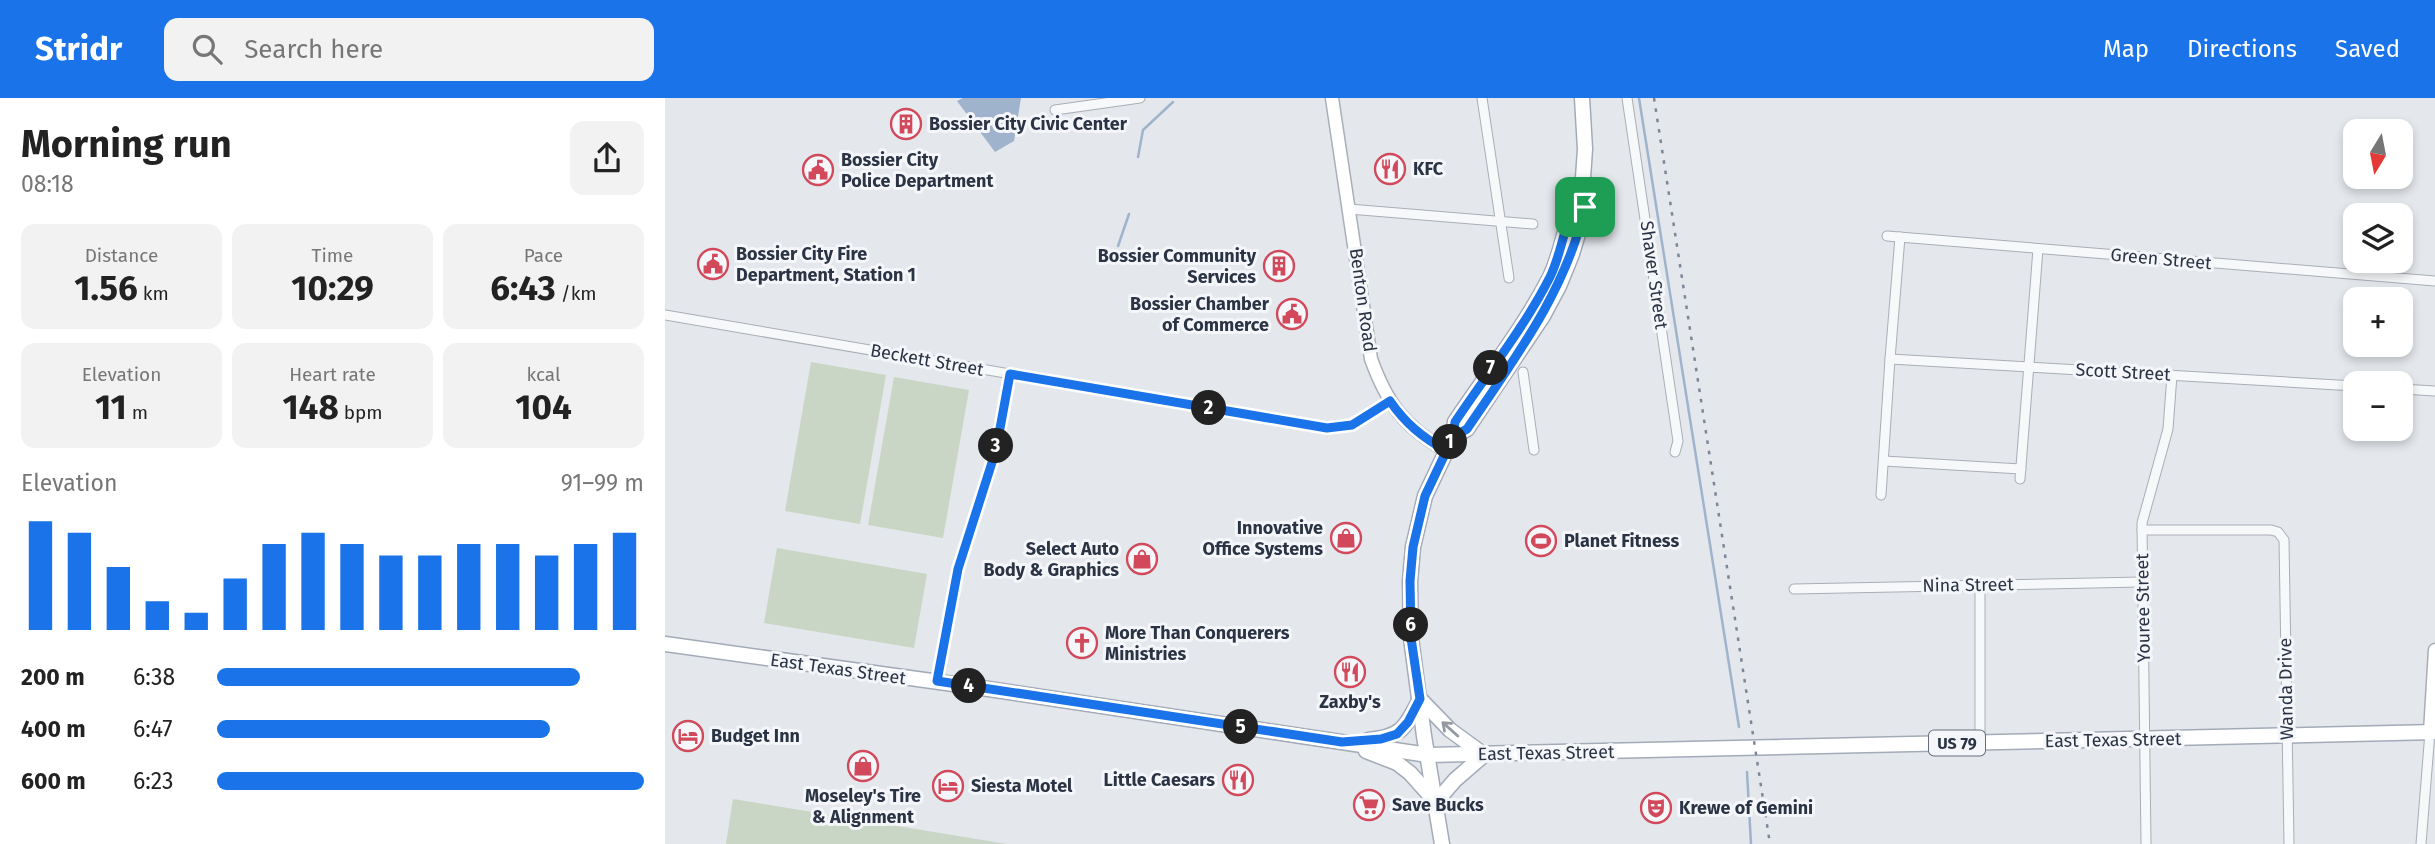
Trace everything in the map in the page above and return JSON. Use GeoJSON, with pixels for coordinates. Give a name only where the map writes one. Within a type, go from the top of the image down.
{"type":"FeatureCollection","features":[{"type":"Feature","properties":{"kind":"main road","name":"Benton Road"},"geometry":{"type":"LineString","coordinates":[[1332,98],[1371,359],[1380,383],[1406,423],[1445,450]]}},
{"type":"Feature","properties":{"kind":"main road"},"geometry":{"type":"LineString","coordinates":[[1442,844],[1411,638],[1410,581],[1413,547],[1425,496],[1445,450],[1453,437],[1467,429],[1525,343],[1559,286],[1580,230],[1585,207],[1582,98]]}},
{"type":"Feature","properties":{"kind":"main road","name":"East Texas Street"},"geometry":{"type":"LineString","coordinates":[[665,644],[937,681],[1428,755],[2432,732]]}},
{"type":"Feature","properties":{"kind":"main road"},"geometry":{"type":"LineString","coordinates":[[2432,732],[2435,650]]}},
{"type":"Feature","properties":{"kind":"main road"},"geometry":{"type":"LineString","coordinates":[[1342,742],[1381,739],[1397,734],[1408,722],[1420,699]]}},
{"type":"Feature","properties":{"kind":"main road"},"geometry":{"type":"LineString","coordinates":[[1420,699],[1450,730],[1485,754],[1455,780],[1436,802]]}},
{"type":"Feature","properties":{"kind":"main road"},"geometry":{"type":"LineString","coordinates":[[1342,742],[1397,763],[1410,773],[1436,802]]}},
{"type":"Feature","properties":{"kind":"street"},"geometry":{"type":"LineString","coordinates":[[1055,110],[1140,98]]}},
{"type":"Feature","properties":{"kind":"street"},"geometry":{"type":"LineString","coordinates":[[1482,98],[1509,278]]}},
{"type":"Feature","properties":{"kind":"street","name":"Shaver Street"},"geometry":{"type":"LineString","coordinates":[[1627,98],[1678,440],[1675,452]]}},
{"type":"Feature","properties":{"kind":"street"},"geometry":{"type":"LineString","coordinates":[[1349,208],[1533,224]]}},
{"type":"Feature","properties":{"kind":"street","name":"Green Street"},"geometry":{"type":"LineString","coordinates":[[1887,236],[2435,281]]}},
{"type":"Feature","properties":{"kind":"street"},"geometry":{"type":"LineString","coordinates":[[1881,495],[1900,237]]}},
{"type":"Feature","properties":{"kind":"street"},"geometry":{"type":"LineString","coordinates":[[1884,461],[2021,474],[2038,249]]}},
{"type":"Feature","properties":{"kind":"street","name":"Beckett Street"},"geometry":{"type":"LineString","coordinates":[[665,315],[1327,428],[1352,425],[1390,401]]}},
{"type":"Feature","properties":{"kind":"street","name":"Scott Street"},"geometry":{"type":"LineString","coordinates":[[1889,359],[2343,385]]}},
{"type":"Feature","properties":{"kind":"street"},"geometry":{"type":"LineString","coordinates":[[1523,372],[1534,450]]}},
{"type":"Feature","properties":{"kind":"street"},"geometry":{"type":"LineString","coordinates":[[937,681],[958,569],[996,450],[1010,374]]}},
{"type":"Feature","properties":{"kind":"street","name":"Youree Street"},"geometry":{"type":"LineString","coordinates":[[2146,844],[2143,530],[2145,507],[2168,429],[2172,375]]}},
{"type":"Feature","properties":{"kind":"street"},"geometry":{"type":"LineString","coordinates":[[2413,390],[2435,391]]}},
{"type":"Feature","properties":{"kind":"street","name":"Wanda Drive"},"geometry":{"type":"LineString","coordinates":[[2143,530],[2271,530],[2281,535],[2285,546],[2289,844]]}},
{"type":"Feature","properties":{"kind":"street","name":"Nina Street"},"geometry":{"type":"LineString","coordinates":[[1794,589],[2142,582]]}},
{"type":"Feature","properties":{"kind":"street"},"geometry":{"type":"LineString","coordinates":[[1980,584],[1980,743]]}},
{"type":"Feature","properties":{"kind":"street"},"geometry":{"type":"LineString","coordinates":[[2421,844],[2432,732]]}},
{"type":"Feature","properties":{"kind":"green space"},"geometry":{"type":"Polygon","coordinates":[[[811,362],[886,375],[860,524],[785,511],[811,362]]]}},
{"type":"Feature","properties":{"kind":"green space"},"geometry":{"type":"Polygon","coordinates":[[[894,377],[969,390],[943,538],[868,525],[894,377]]]}},
{"type":"Feature","properties":{"kind":"green space"},"geometry":{"type":"Polygon","coordinates":[[[777,548],[927,574],[914,648],[764,623],[777,548]]]}},
{"type":"Feature","properties":{"kind":"green space"},"geometry":{"type":"Polygon","coordinates":[[[733,799],[1007,844],[726,844],[733,799]]]}},
{"type":"Feature","properties":{"kind":"water"},"geometry":{"type":"Polygon","coordinates":[[[963,98],[1021,98],[1014,141],[995,152],[957,101],[963,98]]]}},
{"type":"Feature","properties":{"kind":"waterway"},"geometry":{"type":"LineString","coordinates":[[1639,98],[1739,727]]}},
{"type":"Feature","properties":{"kind":"waterway"},"geometry":{"type":"LineString","coordinates":[[1138,157],[1143,130],[1173,102]]}},
{"type":"Feature","properties":{"kind":"waterway"},"geometry":{"type":"LineString","coordinates":[[1118,246],[1129,214]]}},
{"type":"Feature","properties":{"kind":"waterway"},"geometry":{"type":"LineString","coordinates":[[1747,772],[1751,844]]}},
{"type":"Feature","properties":{"kind":"railway"},"geometry":{"type":"LineString","coordinates":[[1654,98],[1770,844]]}},
{"type":"Feature","properties":{"kind":"place","name":"Bossier City Civic Center"},"geometry":{"type":"Point","coordinates":[906,124]}},
{"type":"Feature","properties":{"kind":"place","name":"KFC"},"geometry":{"type":"Point","coordinates":[1390,169]}},
{"type":"Feature","properties":{"kind":"place","name":"Bossier City Police Department"},"geometry":{"type":"Point","coordinates":[818,170]}},
{"type":"Feature","properties":{"kind":"place","name":"Bossier City Fire Department, Station 1"},"geometry":{"type":"Point","coordinates":[713,264]}},
{"type":"Feature","properties":{"kind":"place","name":"Bossier Community Services"},"geometry":{"type":"Point","coordinates":[1279,266]}},
{"type":"Feature","properties":{"kind":"place","name":"Bossier Chamber of Commerce"},"geometry":{"type":"Point","coordinates":[1292,314]}},
{"type":"Feature","properties":{"kind":"place","name":"Innovative Office Systems"},"geometry":{"type":"Point","coordinates":[1346,538]}},
{"type":"Feature","properties":{"kind":"place","name":"Planet Fitness"},"geometry":{"type":"Point","coordinates":[1541,541]}},
{"type":"Feature","properties":{"kind":"place","name":"Select Auto Body & Graphics"},"geometry":{"type":"Point","coordinates":[1142,559]}},
{"type":"Feature","properties":{"kind":"place","name":"More Than Conquerers Ministries"},"geometry":{"type":"Point","coordinates":[1082,643]}},
{"type":"Feature","properties":{"kind":"place","name":"Zaxby's"},"geometry":{"type":"Point","coordinates":[1350,672]}},
{"type":"Feature","properties":{"kind":"place","name":"Budget Inn"},"geometry":{"type":"Point","coordinates":[688,736]}},
{"type":"Feature","properties":{"kind":"place","name":"Moseley's Tire & Alignment"},"geometry":{"type":"Point","coordinates":[863,766]}},
{"type":"Feature","properties":{"kind":"place","name":"Little Caesars"},"geometry":{"type":"Point","coordinates":[1238,780]}},
{"type":"Feature","properties":{"kind":"place","name":"Siesta Motel"},"geometry":{"type":"Point","coordinates":[948,786]}},
{"type":"Feature","properties":{"kind":"place","name":"Save Bucks"},"geometry":{"type":"Point","coordinates":[1369,805]}},
{"type":"Feature","properties":{"kind":"place","name":"Krewe of Gemini"},"geometry":{"type":"Point","coordinates":[1656,808]}},
{"type":"Feature","properties":{"kind":"route"},"geometry":{"type":"LineString","coordinates":[[1585,207],[1572,254],[1543,316],[1467,429],[1453,437],[1445,450],[1406,423],[1390,401],[1352,425],[1327,428],[1010,374],[996,450],[958,569],[937,681],[1342,742],[1381,739],[1403,730],[1420,699],[1411,638],[1410,581],[1413,547],[1425,496],[1453,437],[1455,422],[1532,310],[1549,278],[1569,224],[1573,204],[1582,192],[1585,207]]}}]}
